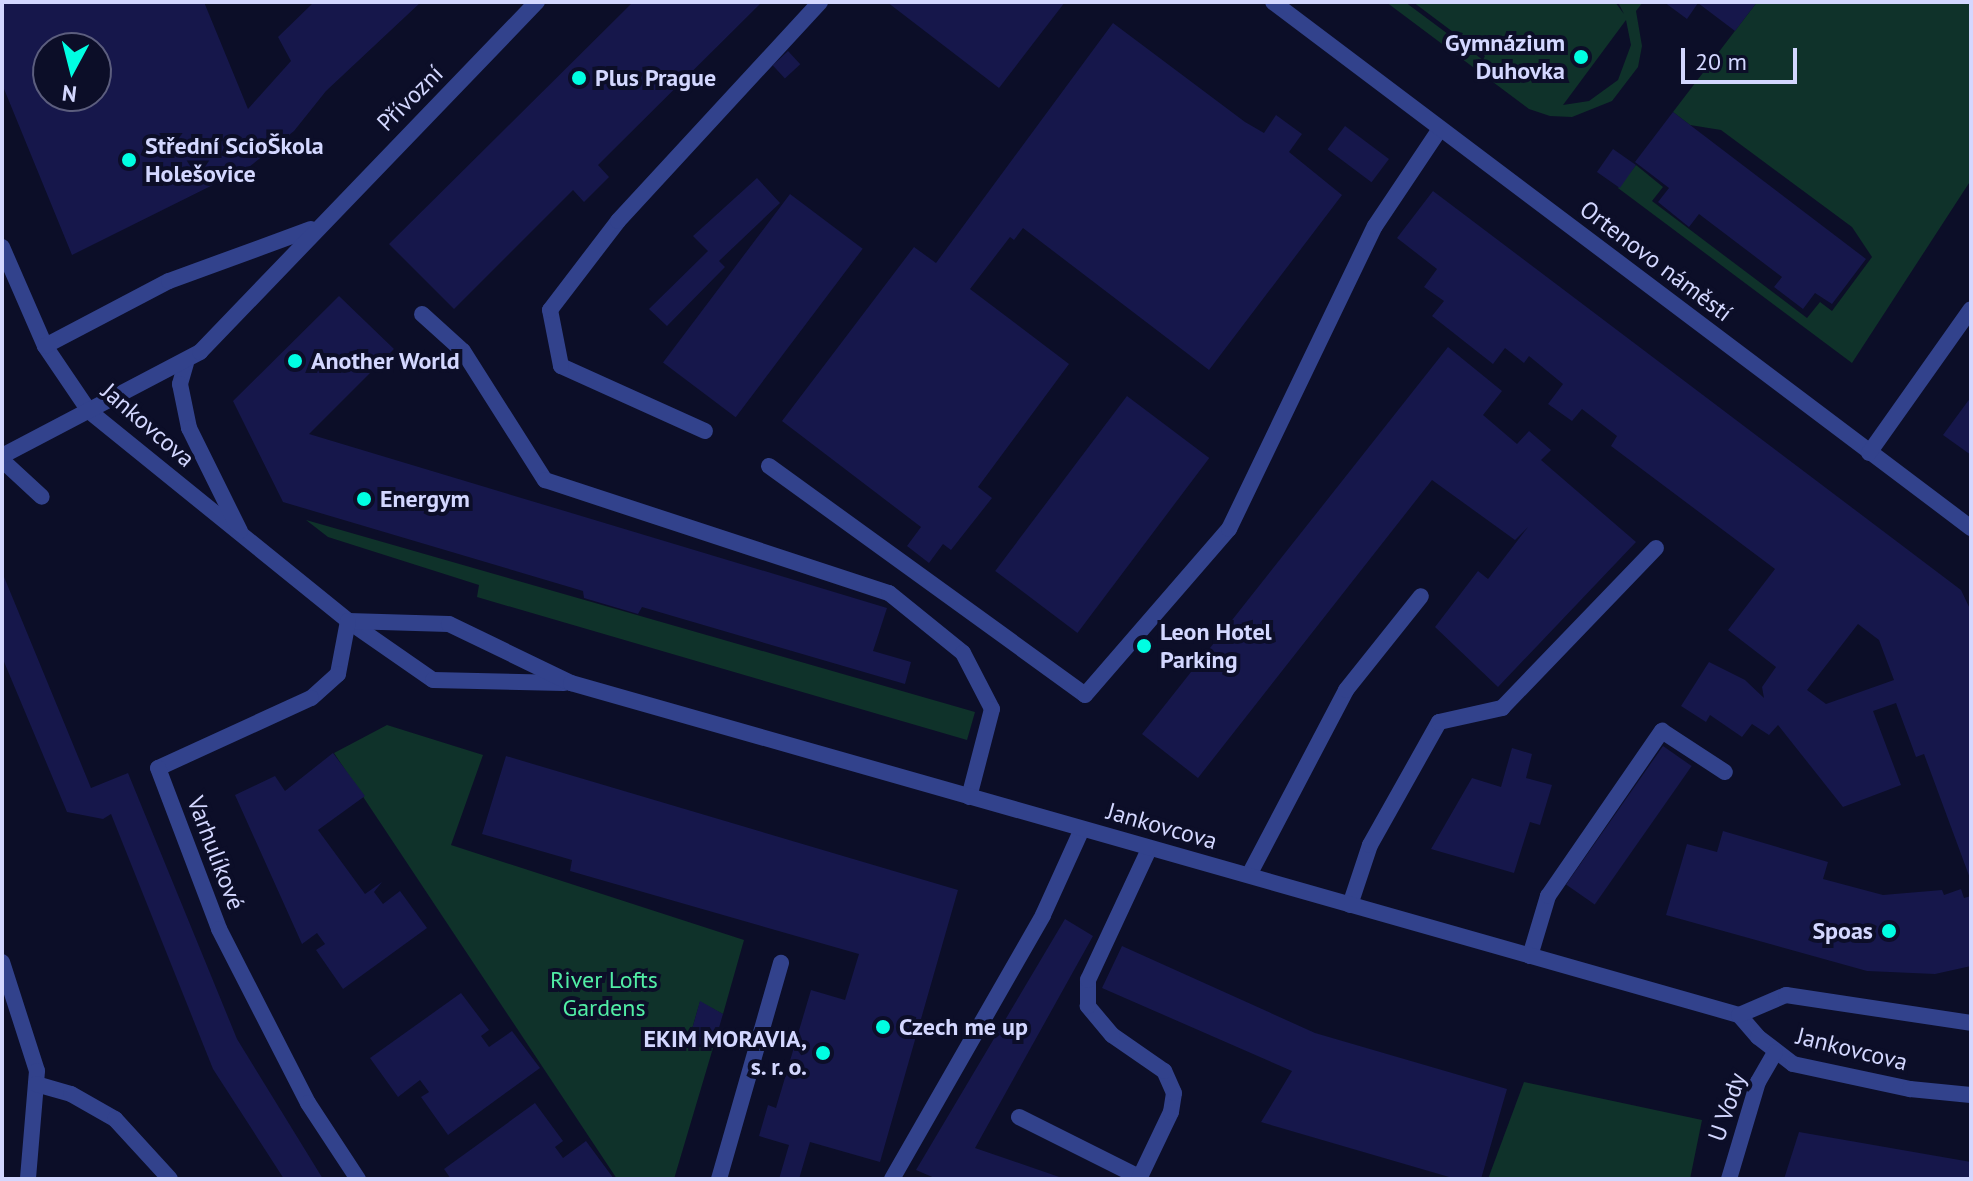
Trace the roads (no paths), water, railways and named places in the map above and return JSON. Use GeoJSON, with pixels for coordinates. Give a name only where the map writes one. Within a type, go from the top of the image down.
{"type":"FeatureCollection","features":[{"type":"Feature","properties":{"kind":"street","name":"Přívozní"},"geometry":{"type":"LineString","coordinates":[[89,411],[186,363],[537,2]]}},
{"type":"Feature","properties":{"kind":"street"},"geometry":{"type":"LineString","coordinates":[[705,431],[561,366],[550,310],[618,221],[820,2]]}},
{"type":"Feature","properties":{"kind":"street","name":"Ortenovo náměstí"},"geometry":{"type":"LineString","coordinates":[[1273,2],[1971,528]]}},
{"type":"Feature","properties":{"kind":"street"},"geometry":{"type":"LineString","coordinates":[[769,466],[1085,695],[1229,529],[1375,226],[1440,129]]}},
{"type":"Feature","properties":{"kind":"street","name":"Přívozní"},"geometry":{"type":"LineString","coordinates":[[45,346],[169,281],[316,227]]}},
{"type":"Feature","properties":{"kind":"street","name":"Jankovcova"},"geometry":{"type":"LineString","coordinates":[[2,247],[45,346],[89,411],[348,621],[433,680],[571,683]]}},
{"type":"Feature","properties":{"kind":"street"},"geometry":{"type":"LineString","coordinates":[[1869,453],[1971,309]]}},
{"type":"Feature","properties":{"kind":"street"},"geometry":{"type":"LineString","coordinates":[[422,314],[463,351],[545,480],[648,518],[889,593],[963,653],[992,709],[969,797]]}},
{"type":"Feature","properties":{"kind":"street","name":"Jankovcova"},"geometry":{"type":"LineString","coordinates":[[186,363],[180,384],[189,428],[243,536]]}},
{"type":"Feature","properties":{"kind":"street"},"geometry":{"type":"LineString","coordinates":[[42,497],[2,458],[89,411]]}},
{"type":"Feature","properties":{"kind":"street"},"geometry":{"type":"LineString","coordinates":[[1350,905],[1370,845],[1439,722],[1502,708],[1656,548]]}},
{"type":"Feature","properties":{"kind":"street"},"geometry":{"type":"LineString","coordinates":[[1249,875],[1346,690],[1421,596]]}},
{"type":"Feature","properties":{"kind":"street","name":"Jankovcova"},"geometry":{"type":"LineString","coordinates":[[348,621],[449,624],[571,683],[1739,1015],[1775,1053],[1793,1064],[1863,1079],[1971,1095]]}},
{"type":"Feature","properties":{"kind":"street","name":"Varhulíkové"},"geometry":{"type":"LineString","coordinates":[[348,621],[338,674],[311,698],[158,768],[219,929],[308,1103],[358,1179]]}},
{"type":"Feature","properties":{"kind":"street"},"geometry":{"type":"LineString","coordinates":[[1530,956],[1548,896],[1662,731],[1725,772]]}},
{"type":"Feature","properties":{"kind":"street"},"geometry":{"type":"LineString","coordinates":[[892,1179],[1043,915],[1082,829]]}},
{"type":"Feature","properties":{"kind":"street"},"geometry":{"type":"LineString","coordinates":[[1019,1117],[1139,1178],[1171,1112],[1174,1093],[1164,1071],[1112,1035],[1088,1006],[1088,980],[1149,849]]}},
{"type":"Feature","properties":{"kind":"street"},"geometry":{"type":"LineString","coordinates":[[2,962],[37,1071],[28,1179]]}},
{"type":"Feature","properties":{"kind":"street"},"geometry":{"type":"LineString","coordinates":[[719,1179],[781,963]]}},
{"type":"Feature","properties":{"kind":"street","name":"Jankovcova"},"geometry":{"type":"LineString","coordinates":[[1739,1015],[1786,995],[1971,1023]]}},
{"type":"Feature","properties":{"kind":"street","name":"U Vody"},"geometry":{"type":"LineString","coordinates":[[1729,1179],[1758,1082],[1775,1053]]}},
{"type":"Feature","properties":{"kind":"street"},"geometry":{"type":"LineString","coordinates":[[36,1084],[71,1094],[115,1119],[170,1179]]}},
{"type":"Feature","properties":{"kind":"place","name":"Gymnázium Duhovka"},"geometry":{"type":"Point","coordinates":[1581,57]}},
{"type":"Feature","properties":{"kind":"place","name":"Plus Prague"},"geometry":{"type":"Point","coordinates":[579,78]}},
{"type":"Feature","properties":{"kind":"place","name":"Střední ScioŠkola Holešovice"},"geometry":{"type":"Point","coordinates":[129,160]}},
{"type":"Feature","properties":{"kind":"place","name":"Another World"},"geometry":{"type":"Point","coordinates":[295,361]}},
{"type":"Feature","properties":{"kind":"place","name":"Energym"},"geometry":{"type":"Point","coordinates":[364,499]}},
{"type":"Feature","properties":{"kind":"place","name":"Leon Hotel Parking"},"geometry":{"type":"Point","coordinates":[1144,646]}},
{"type":"Feature","properties":{"kind":"place","name":"Spoas"},"geometry":{"type":"Point","coordinates":[1889,931]}},
{"type":"Feature","properties":{"kind":"place","name":"Czech me up"},"geometry":{"type":"Point","coordinates":[883,1027]}},
{"type":"Feature","properties":{"kind":"place","name":"EKIM MORAVIA, s. r. o."},"geometry":{"type":"Point","coordinates":[823,1053]}},
{"type":"Feature","properties":{"kind":"park label","name":"River Lofts Gardens"},"geometry":{"type":"Point","coordinates":[604,994]}}]}
